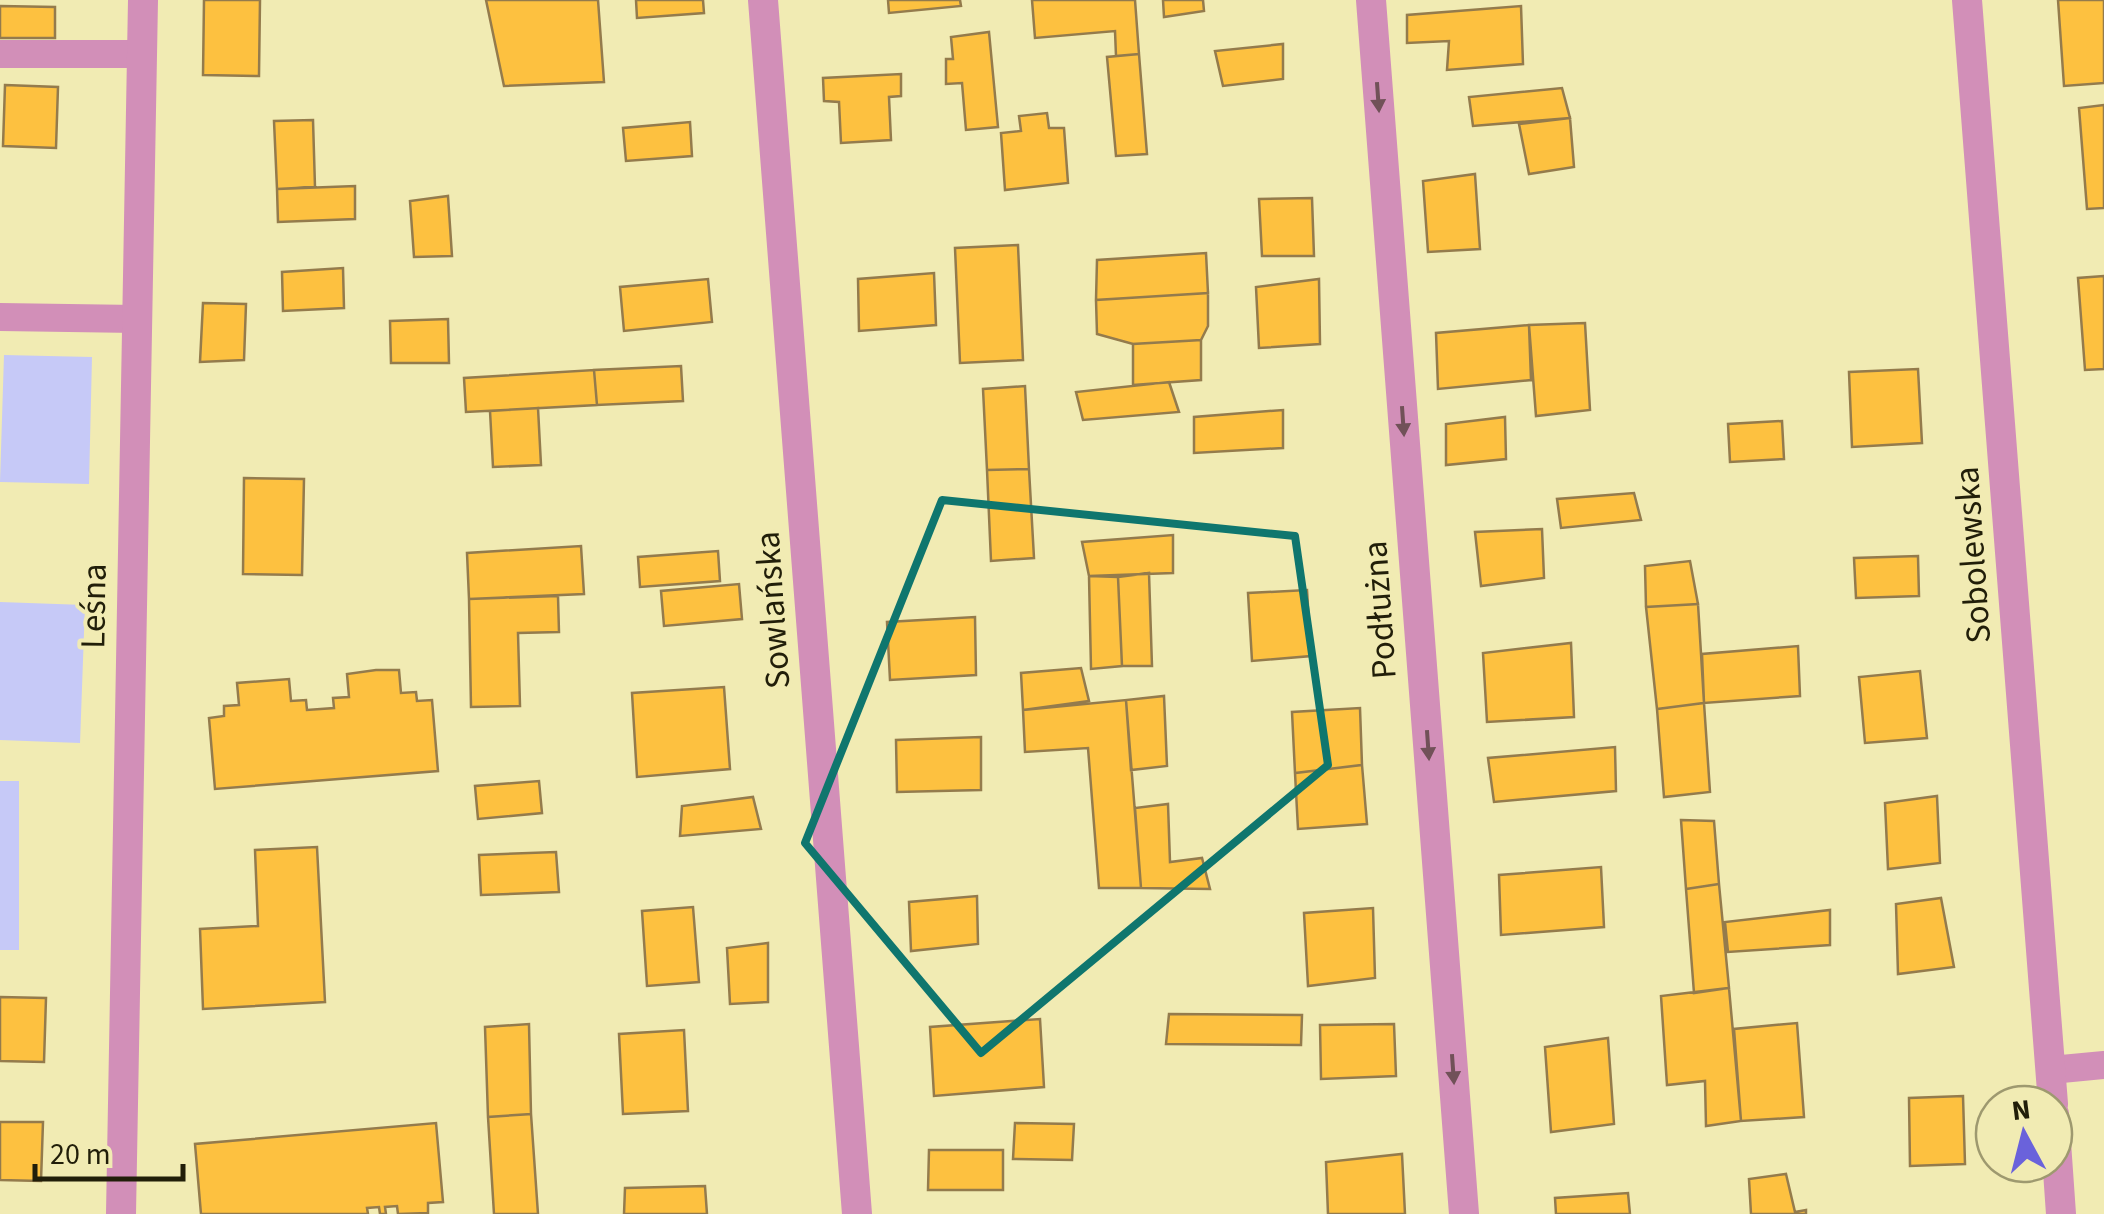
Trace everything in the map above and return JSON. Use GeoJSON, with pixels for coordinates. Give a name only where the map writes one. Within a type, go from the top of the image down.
{"type":"FeatureCollection","features":[{"type":"Feature","properties":{"kind":"street","name":"Leśna"},"geometry":{"type":"LineString","coordinates":[[120,1214],[142,0]]}},
{"type":"Feature","properties":{"kind":"street","name":"Sowlańska"},"geometry":{"type":"LineString","coordinates":[[763,0],[857,1214]]}},
{"type":"Feature","properties":{"kind":"street","name":"Podłużna"},"geometry":{"type":"LineString","coordinates":[[1370,0],[1464,1214]]}},
{"type":"Feature","properties":{"kind":"street","name":"Sobolewska"},"geometry":{"type":"LineString","coordinates":[[1967,0],[2052,1084]]}},
{"type":"Feature","properties":{"kind":"street"},"geometry":{"type":"LineString","coordinates":[[2059,1184],[2061,1214]]}},
{"type":"Feature","properties":{"kind":"lane"},"geometry":{"type":"LineString","coordinates":[[0,54],[142,54]]}},
{"type":"Feature","properties":{"kind":"lane"},"geometry":{"type":"LineString","coordinates":[[0,317],[137,319]]}},
{"type":"Feature","properties":{"kind":"lane"},"geometry":{"type":"LineString","coordinates":[[2051,1070],[2104,1065]]}},
{"type":"Feature","properties":{"kind":"highlighted area"},"geometry":{"type":"Polygon","coordinates":[[[942,500],[1295,536],[1328,765],[981,1053],[805,843],[942,500]]]}},
{"type":"Feature","properties":{"kind":"shaded area"},"geometry":{"type":"Polygon","coordinates":[[[4,355],[92,357],[89,484],[0,482],[4,355]]]}},
{"type":"Feature","properties":{"kind":"shaded area"},"geometry":{"type":"Polygon","coordinates":[[[0,602],[85,605],[80,743],[0,740],[0,602]]]}},
{"type":"Feature","properties":{"kind":"shaded area"},"geometry":{"type":"Polygon","coordinates":[[[0,781],[19,781],[19,950],[0,950],[0,781]]]}},
{"type":"Feature","properties":{"kind":"building"},"geometry":{"type":"Polygon","coordinates":[[[204,0],[260,0],[259,76],[203,75],[204,0]]]}},
{"type":"Feature","properties":{"kind":"building"},"geometry":{"type":"Polygon","coordinates":[[[486,0],[598,0],[604,82],[504,86],[486,0]]]}},
{"type":"Feature","properties":{"kind":"building"},"geometry":{"type":"Polygon","coordinates":[[[636,0],[703,0],[704,13],[637,18],[636,0]]]}},
{"type":"Feature","properties":{"kind":"building"},"geometry":{"type":"Polygon","coordinates":[[[888,0],[960,0],[961,6],[889,13],[888,0]]]}},
{"type":"Feature","properties":{"kind":"building"},"geometry":{"type":"Polygon","coordinates":[[[1032,0],[1135,0],[1139,54],[1116,56],[1115,31],[1035,38],[1032,0]]]}},
{"type":"Feature","properties":{"kind":"building"},"geometry":{"type":"Polygon","coordinates":[[[1163,0],[1203,0],[1204,11],[1164,17],[1163,0]]]}},
{"type":"Feature","properties":{"kind":"building"},"geometry":{"type":"Polygon","coordinates":[[[2058,0],[2104,0],[2104,83],[2064,86],[2058,0]]]}},
{"type":"Feature","properties":{"kind":"building"},"geometry":{"type":"Polygon","coordinates":[[[0,6],[55,7],[55,38],[0,38],[0,6]]]}},
{"type":"Feature","properties":{"kind":"building"},"geometry":{"type":"Polygon","coordinates":[[[1521,6],[1523,64],[1447,70],[1449,41],[1407,43],[1407,15],[1521,6]]]}},
{"type":"Feature","properties":{"kind":"building"},"geometry":{"type":"Polygon","coordinates":[[[989,32],[998,127],[966,130],[962,83],[946,84],[946,59],[953,59],[951,37],[989,32]]]}},
{"type":"Feature","properties":{"kind":"building"},"geometry":{"type":"Polygon","coordinates":[[[1283,44],[1283,79],[1223,86],[1215,51],[1283,44]]]}},
{"type":"Feature","properties":{"kind":"building"},"geometry":{"type":"Polygon","coordinates":[[[1139,54],[1147,154],[1116,156],[1107,57],[1139,54]]]}},
{"type":"Feature","properties":{"kind":"building"},"geometry":{"type":"Polygon","coordinates":[[[901,74],[901,96],[889,97],[891,140],[841,143],[839,102],[824,101],[823,78],[901,74]]]}},
{"type":"Feature","properties":{"kind":"building"},"geometry":{"type":"Polygon","coordinates":[[[5,85],[58,87],[56,148],[3,146],[5,85]]]}},
{"type":"Feature","properties":{"kind":"building"},"geometry":{"type":"Polygon","coordinates":[[[1562,88],[1570,118],[1473,126],[1469,97],[1562,88]]]}},
{"type":"Feature","properties":{"kind":"building"},"geometry":{"type":"Polygon","coordinates":[[[2104,105],[2104,208],[2087,209],[2079,108],[2104,105]]]}},
{"type":"Feature","properties":{"kind":"building"},"geometry":{"type":"Polygon","coordinates":[[[1047,113],[1049,128],[1064,128],[1068,183],[1005,190],[1001,133],[1021,131],[1019,116],[1047,113]]]}},
{"type":"Feature","properties":{"kind":"building"},"geometry":{"type":"Polygon","coordinates":[[[1570,118],[1574,167],[1529,174],[1519,124],[1570,118]]]}},
{"type":"Feature","properties":{"kind":"building"},"geometry":{"type":"Polygon","coordinates":[[[313,120],[315,187],[277,189],[274,121],[313,120]]]}},
{"type":"Feature","properties":{"kind":"building"},"geometry":{"type":"Polygon","coordinates":[[[690,122],[692,156],[626,161],[623,128],[690,122]]]}},
{"type":"Feature","properties":{"kind":"building"},"geometry":{"type":"Polygon","coordinates":[[[1475,174],[1480,249],[1428,252],[1423,181],[1475,174]]]}},
{"type":"Feature","properties":{"kind":"building"},"geometry":{"type":"Polygon","coordinates":[[[355,186],[355,219],[278,222],[277,189],[355,186]]]}},
{"type":"Feature","properties":{"kind":"building"},"geometry":{"type":"Polygon","coordinates":[[[448,196],[452,256],[414,257],[410,201],[448,196]]]}},
{"type":"Feature","properties":{"kind":"building"},"geometry":{"type":"Polygon","coordinates":[[[1312,198],[1314,256],[1262,256],[1259,199],[1312,198]]]}},
{"type":"Feature","properties":{"kind":"building"},"geometry":{"type":"Polygon","coordinates":[[[1018,245],[1023,360],[960,363],[955,248],[1018,245]]]}},
{"type":"Feature","properties":{"kind":"building"},"geometry":{"type":"Polygon","coordinates":[[[1206,253],[1208,293],[1096,300],[1097,260],[1206,253]]]}},
{"type":"Feature","properties":{"kind":"building"},"geometry":{"type":"Polygon","coordinates":[[[343,268],[344,308],[283,311],[282,272],[343,268]]]}},
{"type":"Feature","properties":{"kind":"building"},"geometry":{"type":"Polygon","coordinates":[[[934,273],[936,325],[859,331],[858,279],[934,273]]]}},
{"type":"Feature","properties":{"kind":"building"},"geometry":{"type":"Polygon","coordinates":[[[2104,276],[2104,369],[2085,370],[2078,278],[2104,276]]]}},
{"type":"Feature","properties":{"kind":"building"},"geometry":{"type":"Polygon","coordinates":[[[708,279],[712,322],[624,331],[620,287],[708,279]]]}},
{"type":"Feature","properties":{"kind":"building"},"geometry":{"type":"Polygon","coordinates":[[[1319,279],[1320,344],[1259,348],[1256,287],[1319,279]]]}},
{"type":"Feature","properties":{"kind":"building"},"geometry":{"type":"Polygon","coordinates":[[[1208,293],[1208,326],[1201,340],[1133,344],[1097,334],[1096,300],[1208,293]]]}},
{"type":"Feature","properties":{"kind":"building"},"geometry":{"type":"Polygon","coordinates":[[[203,303],[246,304],[244,360],[200,362],[203,303]]]}},
{"type":"Feature","properties":{"kind":"building"},"geometry":{"type":"Polygon","coordinates":[[[448,319],[449,363],[391,363],[390,321],[448,319]]]}},
{"type":"Feature","properties":{"kind":"building"},"geometry":{"type":"Polygon","coordinates":[[[1585,323],[1590,410],[1536,416],[1529,325],[1585,323]]]}},
{"type":"Feature","properties":{"kind":"building"},"geometry":{"type":"Polygon","coordinates":[[[1529,325],[1531,380],[1438,389],[1436,333],[1529,325]]]}},
{"type":"Feature","properties":{"kind":"building"},"geometry":{"type":"Polygon","coordinates":[[[1201,340],[1201,380],[1133,385],[1133,344],[1201,340]]]}},
{"type":"Feature","properties":{"kind":"building"},"geometry":{"type":"Polygon","coordinates":[[[681,366],[683,401],[597,405],[594,370],[681,366]]]}},
{"type":"Feature","properties":{"kind":"building"},"geometry":{"type":"Polygon","coordinates":[[[1918,369],[1922,443],[1852,447],[1849,372],[1918,369]]]}},
{"type":"Feature","properties":{"kind":"building"},"geometry":{"type":"Polygon","coordinates":[[[594,370],[597,405],[466,412],[464,378],[594,370]]]}},
{"type":"Feature","properties":{"kind":"building"},"geometry":{"type":"Polygon","coordinates":[[[1169,382],[1179,412],[1083,420],[1076,392],[1169,382]]]}},
{"type":"Feature","properties":{"kind":"building"},"geometry":{"type":"Polygon","coordinates":[[[1025,386],[1029,469],[987,470],[983,389],[1025,386]]]}},
{"type":"Feature","properties":{"kind":"building"},"geometry":{"type":"Polygon","coordinates":[[[538,408],[541,465],[493,467],[490,411],[538,408]]]}},
{"type":"Feature","properties":{"kind":"building"},"geometry":{"type":"Polygon","coordinates":[[[1283,410],[1283,448],[1194,453],[1194,417],[1283,410]]]}},
{"type":"Feature","properties":{"kind":"building"},"geometry":{"type":"Polygon","coordinates":[[[1505,417],[1506,459],[1446,465],[1446,424],[1505,417]]]}},
{"type":"Feature","properties":{"kind":"building"},"geometry":{"type":"Polygon","coordinates":[[[1782,421],[1784,459],[1730,462],[1728,424],[1782,421]]]}},
{"type":"Feature","properties":{"kind":"building"},"geometry":{"type":"Polygon","coordinates":[[[1029,469],[1034,558],[991,561],[987,470],[1029,469]]]}},
{"type":"Feature","properties":{"kind":"building"},"geometry":{"type":"Polygon","coordinates":[[[244,478],[304,479],[302,575],[243,574],[244,478]]]}},
{"type":"Feature","properties":{"kind":"building"},"geometry":{"type":"Polygon","coordinates":[[[1634,493],[1641,520],[1561,528],[1557,499],[1634,493]]]}},
{"type":"Feature","properties":{"kind":"building"},"geometry":{"type":"Polygon","coordinates":[[[1542,529],[1544,578],[1481,586],[1475,532],[1542,529]]]}},
{"type":"Feature","properties":{"kind":"building"},"geometry":{"type":"Polygon","coordinates":[[[1173,535],[1173,573],[1089,576],[1082,542],[1173,535]]]}},
{"type":"Feature","properties":{"kind":"building"},"geometry":{"type":"Polygon","coordinates":[[[581,546],[584,594],[469,599],[467,553],[581,546]]]}},
{"type":"Feature","properties":{"kind":"building"},"geometry":{"type":"Polygon","coordinates":[[[718,551],[720,581],[640,587],[638,557],[718,551]]]}},
{"type":"Feature","properties":{"kind":"building"},"geometry":{"type":"Polygon","coordinates":[[[1918,556],[1919,596],[1856,598],[1854,558],[1918,556]]]}},
{"type":"Feature","properties":{"kind":"building"},"geometry":{"type":"Polygon","coordinates":[[[1690,561],[1698,604],[1646,607],[1645,566],[1690,561]]]}},
{"type":"Feature","properties":{"kind":"building"},"geometry":{"type":"Polygon","coordinates":[[[1149,573],[1152,666],[1122,666],[1118,577],[1149,573]]]}},
{"type":"Feature","properties":{"kind":"building"},"geometry":{"type":"Polygon","coordinates":[[[1089,576],[1118,577],[1122,666],[1091,669],[1089,576]]]}},
{"type":"Feature","properties":{"kind":"building"},"geometry":{"type":"Polygon","coordinates":[[[739,584],[742,619],[664,626],[661,591],[739,584]]]}},
{"type":"Feature","properties":{"kind":"building"},"geometry":{"type":"Polygon","coordinates":[[[1307,590],[1311,656],[1252,661],[1248,593],[1307,590]]]}},
{"type":"Feature","properties":{"kind":"building"},"geometry":{"type":"Polygon","coordinates":[[[558,596],[559,632],[518,633],[520,706],[471,707],[469,599],[558,596]]]}},
{"type":"Feature","properties":{"kind":"building"},"geometry":{"type":"Polygon","coordinates":[[[1698,604],[1704,703],[1657,709],[1646,607],[1698,604]]]}},
{"type":"Feature","properties":{"kind":"building"},"geometry":{"type":"Polygon","coordinates":[[[975,617],[976,675],[890,680],[887,622],[975,617]]]}},
{"type":"Feature","properties":{"kind":"building"},"geometry":{"type":"Polygon","coordinates":[[[1571,643],[1574,717],[1487,722],[1483,653],[1571,643]]]}},
{"type":"Feature","properties":{"kind":"building"},"geometry":{"type":"Polygon","coordinates":[[[1798,646],[1800,696],[1704,703],[1702,654],[1798,646]]]}},
{"type":"Feature","properties":{"kind":"building"},"geometry":{"type":"Polygon","coordinates":[[[1081,668],[1089,701],[1023,710],[1021,673],[1081,668]]]}},
{"type":"Feature","properties":{"kind":"building"},"geometry":{"type":"Polygon","coordinates":[[[399,670],[401,693],[416,692],[417,701],[432,700],[438,771],[215,789],[209,718],[224,716],[224,706],[239,705],[237,683],[289,679],[291,701],[306,700],[307,710],[334,708],[333,698],[349,697],[347,674],[399,670]]]}},
{"type":"Feature","properties":{"kind":"building"},"geometry":{"type":"Polygon","coordinates":[[[1920,671],[1927,738],[1865,743],[1859,677],[1920,671]]]}},
{"type":"Feature","properties":{"kind":"building"},"geometry":{"type":"Polygon","coordinates":[[[724,687],[730,769],[637,777],[632,693],[724,687]]]}},
{"type":"Feature","properties":{"kind":"building"},"geometry":{"type":"Polygon","coordinates":[[[1164,696],[1167,766],[1131,770],[1126,700],[1164,696]]]}},
{"type":"Feature","properties":{"kind":"building"},"geometry":{"type":"Polygon","coordinates":[[[1126,700],[1141,888],[1099,888],[1088,748],[1025,752],[1023,710],[1126,700]]]}},
{"type":"Feature","properties":{"kind":"building"},"geometry":{"type":"Polygon","coordinates":[[[1704,703],[1710,792],[1664,797],[1657,709],[1704,703]]]}},
{"type":"Feature","properties":{"kind":"building"},"geometry":{"type":"Polygon","coordinates":[[[1360,708],[1362,765],[1295,773],[1292,712],[1360,708]]]}},
{"type":"Feature","properties":{"kind":"building"},"geometry":{"type":"Polygon","coordinates":[[[981,737],[981,790],[897,792],[896,740],[981,737]]]}},
{"type":"Feature","properties":{"kind":"building"},"geometry":{"type":"Polygon","coordinates":[[[1615,747],[1616,791],[1494,802],[1488,758],[1615,747]]]}},
{"type":"Feature","properties":{"kind":"building"},"geometry":{"type":"Polygon","coordinates":[[[1362,765],[1367,824],[1298,829],[1295,773],[1362,765]]]}},
{"type":"Feature","properties":{"kind":"building"},"geometry":{"type":"Polygon","coordinates":[[[539,781],[542,813],[478,819],[475,786],[539,781]]]}},
{"type":"Feature","properties":{"kind":"building"},"geometry":{"type":"Polygon","coordinates":[[[1937,796],[1940,863],[1888,869],[1885,803],[1937,796]]]}},
{"type":"Feature","properties":{"kind":"building"},"geometry":{"type":"Polygon","coordinates":[[[753,797],[761,829],[680,836],[682,806],[753,797]]]}},
{"type":"Feature","properties":{"kind":"building"},"geometry":{"type":"Polygon","coordinates":[[[1168,804],[1170,862],[1202,858],[1210,889],[1141,888],[1135,808],[1168,804]]]}},
{"type":"Feature","properties":{"kind":"building"},"geometry":{"type":"Polygon","coordinates":[[[1681,820],[1714,821],[1719,884],[1686,889],[1681,820]]]}},
{"type":"Feature","properties":{"kind":"building"},"geometry":{"type":"Polygon","coordinates":[[[317,847],[325,1002],[203,1009],[200,929],[258,926],[255,850],[317,847]]]}},
{"type":"Feature","properties":{"kind":"building"},"geometry":{"type":"Polygon","coordinates":[[[556,852],[559,892],[481,895],[479,855],[556,852]]]}},
{"type":"Feature","properties":{"kind":"building"},"geometry":{"type":"Polygon","coordinates":[[[1601,867],[1604,927],[1501,935],[1499,875],[1601,867]]]}},
{"type":"Feature","properties":{"kind":"building"},"geometry":{"type":"Polygon","coordinates":[[[1719,884],[1729,988],[1694,993],[1686,889],[1719,884]]]}},
{"type":"Feature","properties":{"kind":"building"},"geometry":{"type":"Polygon","coordinates":[[[977,896],[978,944],[911,951],[909,902],[977,896]]]}},
{"type":"Feature","properties":{"kind":"building"},"geometry":{"type":"Polygon","coordinates":[[[1941,898],[1954,967],[1898,974],[1896,904],[1941,898]]]}},
{"type":"Feature","properties":{"kind":"building"},"geometry":{"type":"Polygon","coordinates":[[[693,907],[699,982],[647,986],[642,911],[693,907]]]}},
{"type":"Feature","properties":{"kind":"building"},"geometry":{"type":"Polygon","coordinates":[[[1373,908],[1375,978],[1308,986],[1304,913],[1373,908]]]}},
{"type":"Feature","properties":{"kind":"building"},"geometry":{"type":"Polygon","coordinates":[[[1830,910],[1830,945],[1728,952],[1725,922],[1830,910]]]}},
{"type":"Feature","properties":{"kind":"building"},"geometry":{"type":"Polygon","coordinates":[[[768,943],[768,1002],[730,1004],[727,948],[768,943]]]}},
{"type":"Feature","properties":{"kind":"building"},"geometry":{"type":"Polygon","coordinates":[[[1729,988],[1741,1121],[1706,1126],[1705,1081],[1667,1085],[1661,996],[1729,988]]]}},
{"type":"Feature","properties":{"kind":"building"},"geometry":{"type":"Polygon","coordinates":[[[0,997],[46,998],[44,1062],[0,1061],[0,997]]]}},
{"type":"Feature","properties":{"kind":"building"},"geometry":{"type":"Polygon","coordinates":[[[1169,1014],[1302,1015],[1301,1045],[1166,1044],[1169,1014]]]}},
{"type":"Feature","properties":{"kind":"building"},"geometry":{"type":"Polygon","coordinates":[[[1040,1019],[1044,1087],[934,1096],[930,1027],[1040,1019]]]}},
{"type":"Feature","properties":{"kind":"building"},"geometry":{"type":"Polygon","coordinates":[[[1797,1023],[1804,1117],[1741,1121],[1734,1029],[1797,1023]]]}},
{"type":"Feature","properties":{"kind":"building"},"geometry":{"type":"Polygon","coordinates":[[[529,1024],[531,1114],[488,1117],[485,1027],[529,1024]]]}},
{"type":"Feature","properties":{"kind":"building"},"geometry":{"type":"Polygon","coordinates":[[[1394,1024],[1396,1076],[1321,1079],[1320,1025],[1394,1024]]]}},
{"type":"Feature","properties":{"kind":"building"},"geometry":{"type":"Polygon","coordinates":[[[684,1030],[688,1111],[623,1114],[619,1034],[684,1030]]]}},
{"type":"Feature","properties":{"kind":"building"},"geometry":{"type":"Polygon","coordinates":[[[1608,1038],[1614,1124],[1551,1132],[1545,1047],[1608,1038]]]}},
{"type":"Feature","properties":{"kind":"building"},"geometry":{"type":"Polygon","coordinates":[[[1963,1096],[1965,1164],[1910,1166],[1909,1098],[1963,1096]]]}},
{"type":"Feature","properties":{"kind":"building"},"geometry":{"type":"Polygon","coordinates":[[[531,1114],[538,1214],[494,1214],[488,1117],[531,1114]]]}},
{"type":"Feature","properties":{"kind":"building"},"geometry":{"type":"Polygon","coordinates":[[[0,1122],[43,1122],[41,1181],[0,1180],[0,1122]]]}},
{"type":"Feature","properties":{"kind":"building"},"geometry":{"type":"Polygon","coordinates":[[[436,1123],[443,1202],[428,1203],[428,1213],[398,1214],[397,1206],[385,1207],[386,1214],[380,1214],[379,1207],[367,1208],[368,1214],[201,1214],[195,1144],[436,1123]]]}},
{"type":"Feature","properties":{"kind":"building"},"geometry":{"type":"Polygon","coordinates":[[[1015,1123],[1074,1124],[1072,1160],[1013,1159],[1015,1123]]]}},
{"type":"Feature","properties":{"kind":"building"},"geometry":{"type":"Polygon","coordinates":[[[929,1150],[1003,1150],[1003,1190],[928,1190],[929,1150]]]}},
{"type":"Feature","properties":{"kind":"building"},"geometry":{"type":"Polygon","coordinates":[[[1402,1154],[1405,1214],[1328,1214],[1326,1162],[1402,1154]]]}},
{"type":"Feature","properties":{"kind":"building"},"geometry":{"type":"Polygon","coordinates":[[[1786,1174],[1795,1212],[1806,1210],[1806,1214],[1751,1214],[1749,1179],[1786,1174]]]}},
{"type":"Feature","properties":{"kind":"building"},"geometry":{"type":"Polygon","coordinates":[[[705,1186],[707,1214],[624,1214],[625,1188],[705,1186]]]}},
{"type":"Feature","properties":{"kind":"building"},"geometry":{"type":"Polygon","coordinates":[[[1628,1193],[1630,1214],[1556,1214],[1555,1198],[1628,1193]]]}}]}
